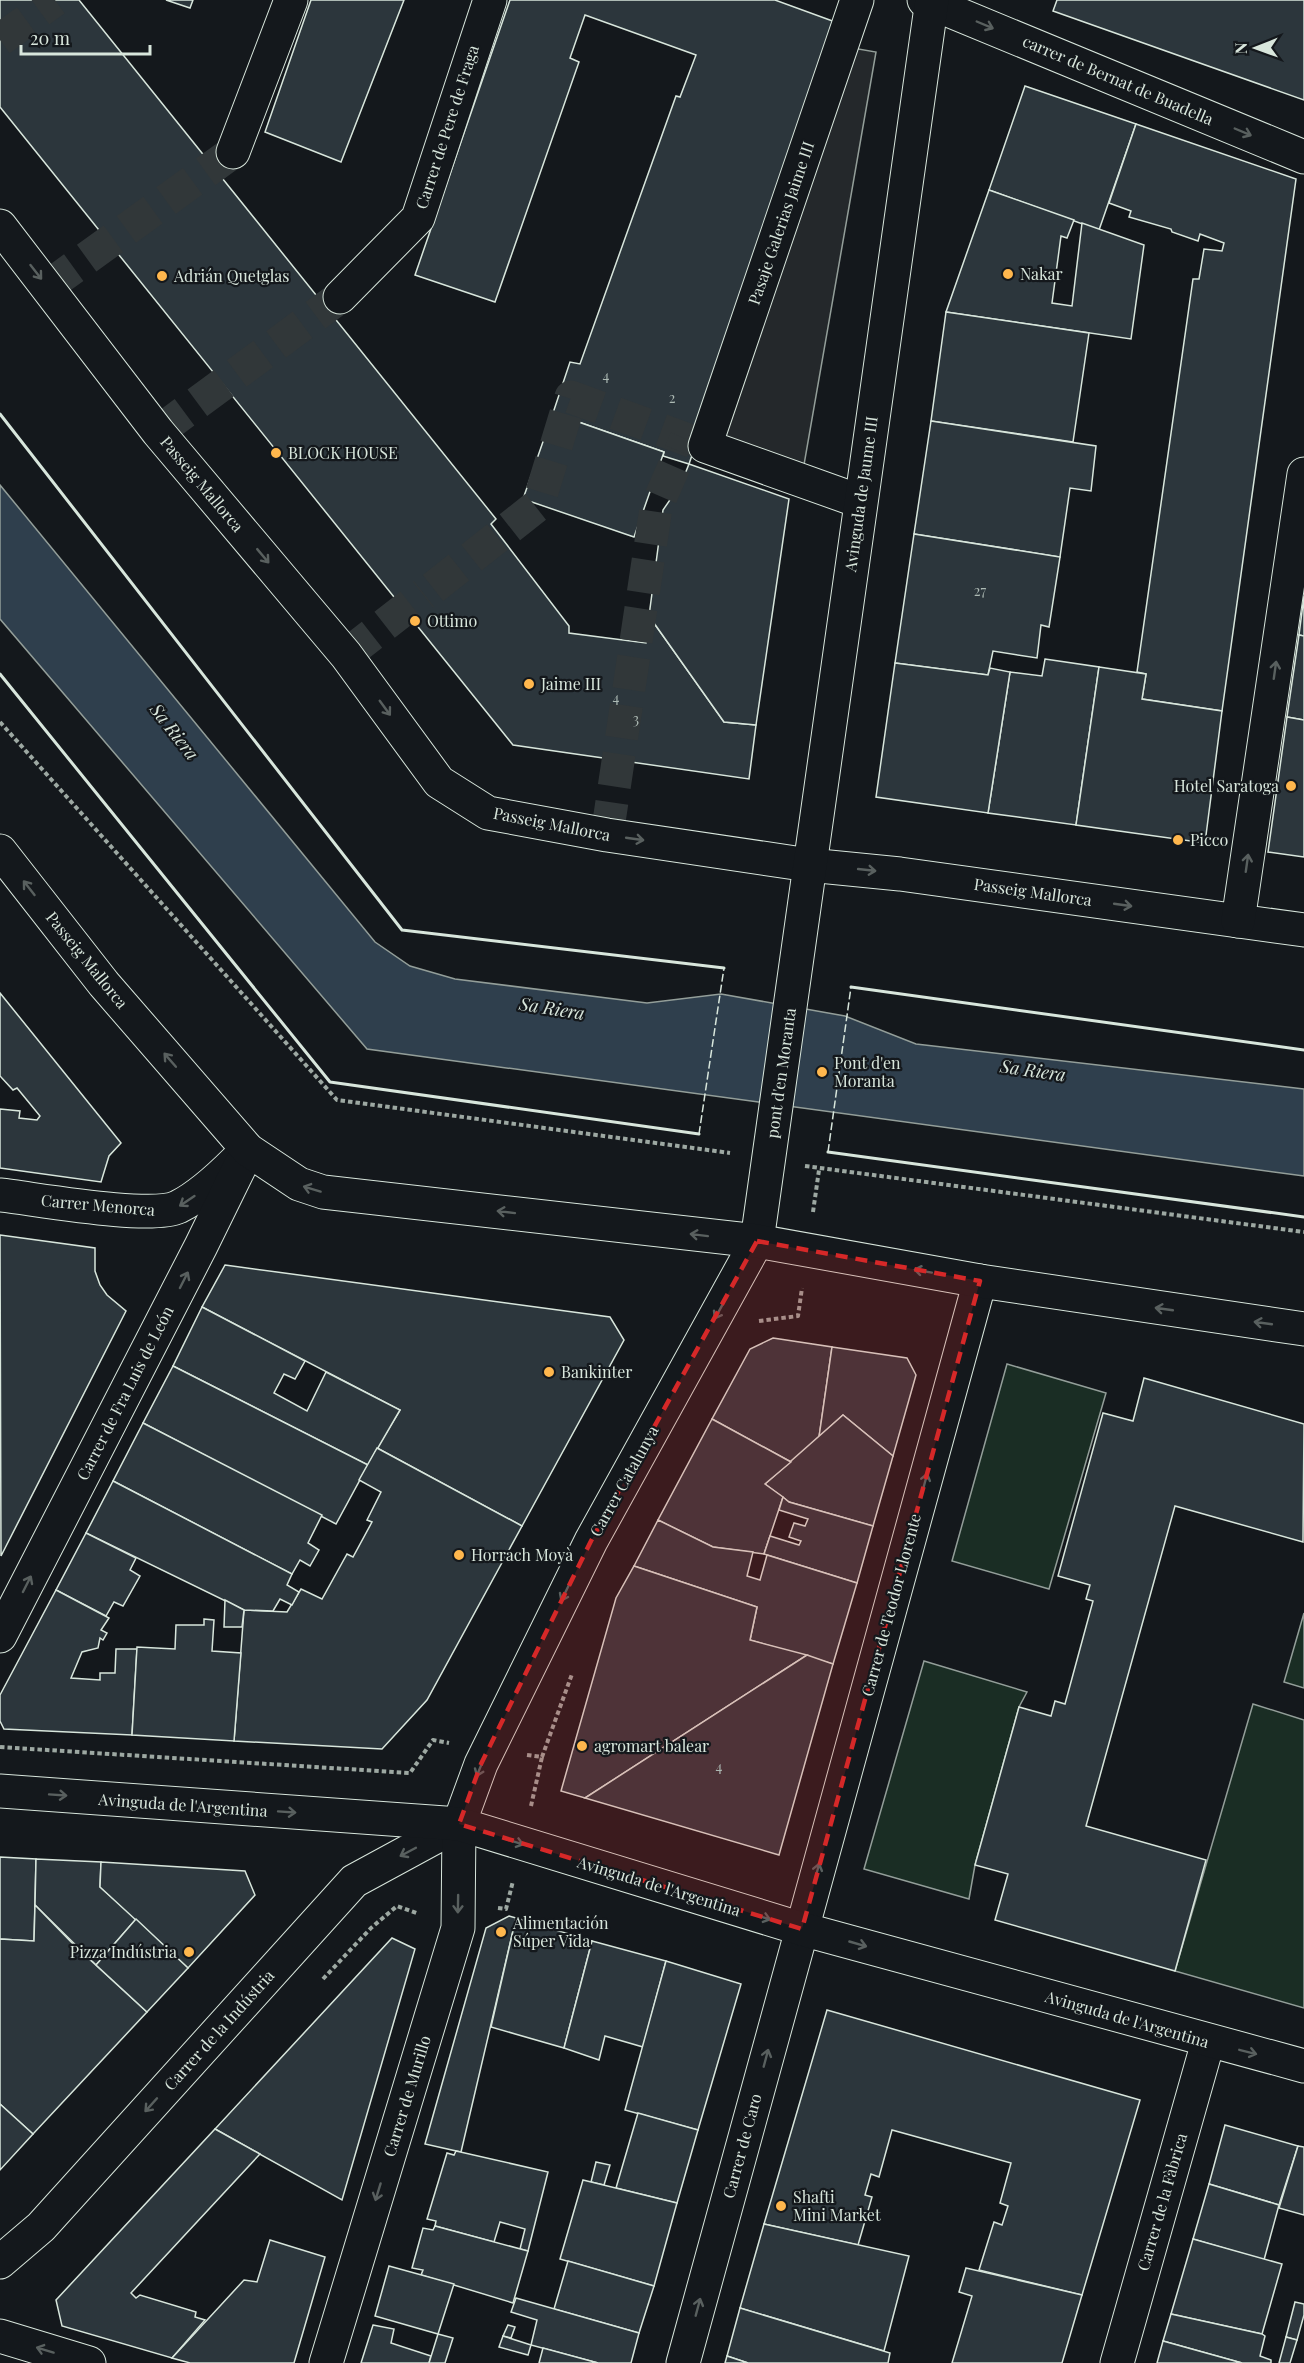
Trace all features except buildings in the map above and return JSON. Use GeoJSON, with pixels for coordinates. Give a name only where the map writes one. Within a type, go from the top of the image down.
{"type":"FeatureCollection","features":[{"type":"Feature","properties":{"kind":"street"},"geometry":{"type":"LineString","coordinates":[[233,152],[291,0]]}},
{"type":"Feature","properties":{"kind":"street","name":"Carrer de Pere de Fraga"},"geometry":{"type":"LineString","coordinates":[[340,297],[418,218],[490,0]]}},
{"type":"Feature","properties":{"kind":"street","name":"Pasaje Galerias Jaime III"},"geometry":{"type":"LineString","coordinates":[[857,0],[705,446],[860,501]]}},
{"type":"Feature","properties":{"kind":"street","name":"carrer de Bernat de Buadella"},"geometry":{"type":"LineString","coordinates":[[929,1],[1304,157]]}},
{"type":"Feature","properties":{"kind":"street","name":"Avinguda de Jaume III"},"geometry":{"type":"LineString","coordinates":[[792,989],[929,1]]}},
{"type":"Feature","properties":{"kind":"street","name":"Passeig Mallorca"},"geometry":{"type":"LineString","coordinates":[[0,226],[158,432],[346,655],[439,782],[488,813],[607,835],[809,865],[900,874],[1304,930]]}},
{"type":"Feature","properties":{"kind":"street"},"geometry":{"type":"LineString","coordinates":[[1238,921],[1304,474]]}},
{"type":"Feature","properties":{"kind":"street","name":"Passeig Mallorca"},"geometry":{"type":"LineString","coordinates":[[0,851],[104,984],[248,1150],[299,1184],[322,1192],[757,1241],[980,1281],[1304,1329]]}},
{"type":"Feature","properties":{"kind":"street","name":"pont d'en Moranta"},"geometry":{"type":"LineString","coordinates":[[769,1158],[792,989]]}},
{"type":"Feature","properties":{"kind":"street","name":"Carrer Menorca"},"geometry":{"type":"LineString","coordinates":[[0,1195],[152,1213],[177,1208],[213,1184],[248,1150]]}},
{"type":"Feature","properties":{"kind":"street","name":"Carrer de Fra Luis de León"},"geometry":{"type":"LineString","coordinates":[[0,1636],[248,1150]]}},
{"type":"Feature","properties":{"kind":"street"},"geometry":{"type":"LineString","coordinates":[[757,1241],[769,1158]]}},
{"type":"Feature","properties":{"kind":"street","name":"Carrer Catalunya"},"geometry":{"type":"LineString","coordinates":[[459,1824],[488,1750],[591,1541],[757,1241]]}},
{"type":"Feature","properties":{"kind":"street","name":"Carrer de Teodor Llorente"},"geometry":{"type":"LineString","coordinates":[[802,1929],[980,1281]]}},
{"type":"Feature","properties":{"kind":"street","name":"Avinguda de l'Argentina"},"geometry":{"type":"LineString","coordinates":[[0,1791],[459,1824],[802,1929],[1208,2042],[1304,2066]]}},
{"type":"Feature","properties":{"kind":"street","name":"Carrer de Murillo"},"geometry":{"type":"LineString","coordinates":[[326,2363],[458,1928],[459,1824]]}},
{"type":"Feature","properties":{"kind":"street","name":"Carrer de la Indústria"},"geometry":{"type":"LineString","coordinates":[[0,2262],[41,2227],[354,1881],[459,1824]]}},
{"type":"Feature","properties":{"kind":"street","name":"Carrer de Caro"},"geometry":{"type":"LineString","coordinates":[[683,2363],[802,1929]]}},
{"type":"Feature","properties":{"kind":"street","name":"Carrer de la Fàbrica"},"geometry":{"type":"LineString","coordinates":[[1118,2363],[1208,2042]]}},
{"type":"Feature","properties":{"kind":"street"},"geometry":{"type":"LineString","coordinates":[[0,2336],[89,2363]]}},
{"type":"Feature","properties":{"kind":"path"},"geometry":{"type":"LineString","coordinates":[[0,722],[337,1100],[769,1158],[819,1170],[1304,1232]]}},
{"type":"Feature","properties":{"kind":"path"},"geometry":{"type":"LineString","coordinates":[[750,1323],[798,1316],[819,1170]]}},
{"type":"Feature","properties":{"kind":"path"},"geometry":{"type":"LineString","coordinates":[[314,1988],[371,1928],[397,1906],[471,1932],[478,1905],[506,1909],[542,1757],[573,1671]]}},
{"type":"Feature","properties":{"kind":"path"},"geometry":{"type":"LineString","coordinates":[[0,1747],[410,1773],[434,1740],[542,1757]]}},
{"type":"Feature","properties":{"kind":"highlighted area"},"geometry":{"type":"Polygon","coordinates":[[[757,1241],[980,1281],[802,1929],[459,1824],[481,1764],[591,1541],[757,1241]]]}},
{"type":"Feature","properties":{"kind":"green space"},"geometry":{"type":"Polygon","coordinates":[[[1007,1364],[1106,1393],[1049,1589],[952,1561],[1007,1364]]]}},
{"type":"Feature","properties":{"kind":"green space"},"geometry":{"type":"Polygon","coordinates":[[[1304,1613],[1304,1688],[1284,1682],[1304,1613]]]}},
{"type":"Feature","properties":{"kind":"green space"},"geometry":{"type":"Polygon","coordinates":[[[924,1661],[1027,1692],[1019,1707],[975,1865],[969,1899],[864,1869],[924,1661]]]}},
{"type":"Feature","properties":{"kind":"green space"},"geometry":{"type":"Polygon","coordinates":[[[1253,1704],[1304,1720],[1304,2008],[1175,1971],[1253,1704]]]}},
{"type":"Feature","properties":{"kind":"shaded area"},"geometry":{"type":"Polygon","coordinates":[[[841,46],[876,52],[801,482],[705,446],[841,46]]]}},
{"type":"Feature","properties":{"kind":"water","name":"Sa Riera"},"geometry":{"type":"Polygon","coordinates":[[[0,485],[375,942],[410,966],[455,979],[647,1003],[721,994],[845,1016],[916,1044],[1304,1089],[1304,1176],[367,1049],[0,619],[0,485]]]}},
{"type":"Feature","properties":{"kind":"tunnel"},"geometry":{"type":"LineString","coordinates":[[0,40],[55,0]]}},
{"type":"Feature","properties":{"kind":"tunnel"},"geometry":{"type":"LineString","coordinates":[[47,287],[233,152]]}},
{"type":"Feature","properties":{"kind":"tunnel"},"geometry":{"type":"LineString","coordinates":[[158,432],[340,297]]}},
{"type":"Feature","properties":{"kind":"tunnel"},"geometry":{"type":"LineString","coordinates":[[433,588],[538,505],[571,397],[705,446]]}},
{"type":"Feature","properties":{"kind":"tunnel"},"geometry":{"type":"LineString","coordinates":[[607,835],[656,508],[686,439]]}},
{"type":"Feature","properties":{"kind":"tunnel"},"geometry":{"type":"LineString","coordinates":[[346,655],[424,594]]}},
{"type":"Feature","properties":{"kind":"fence"},"geometry":{"type":"LineString","coordinates":[[699,1134],[724,968]]}},
{"type":"Feature","properties":{"kind":"fence"},"geometry":{"type":"LineString","coordinates":[[828,1152],[851,987]]}},
{"type":"Feature","properties":{"kind":"wall"},"geometry":{"type":"LineString","coordinates":[[0,414],[402,930],[724,968]]}},
{"type":"Feature","properties":{"kind":"wall"},"geometry":{"type":"LineString","coordinates":[[0,674],[330,1082],[699,1134]]}},
{"type":"Feature","properties":{"kind":"wall"},"geometry":{"type":"LineString","coordinates":[[851,987],[1304,1050]]}},
{"type":"Feature","properties":{"kind":"wall"},"geometry":{"type":"LineString","coordinates":[[828,1152],[1304,1217]]}},
{"type":"Feature","properties":{"kind":"place","name":"Nakar"},"geometry":{"type":"Point","coordinates":[1008,274]}},
{"type":"Feature","properties":{"kind":"place","name":"Adrián Quetglas"},"geometry":{"type":"Point","coordinates":[162,276]}},
{"type":"Feature","properties":{"kind":"place","name":"BLOCK HOUSE"},"geometry":{"type":"Point","coordinates":[276,453]}},
{"type":"Feature","properties":{"kind":"place","name":"Ottimo"},"geometry":{"type":"Point","coordinates":[415,621]}},
{"type":"Feature","properties":{"kind":"place","name":"Jaime III"},"geometry":{"type":"Point","coordinates":[529,684]}},
{"type":"Feature","properties":{"kind":"place","name":"Hotel Saratoga"},"geometry":{"type":"Point","coordinates":[1291,786]}},
{"type":"Feature","properties":{"kind":"place","name":"Picco"},"geometry":{"type":"Point","coordinates":[1178,840]}},
{"type":"Feature","properties":{"kind":"place","name":"Pont d'en Moranta"},"geometry":{"type":"Point","coordinates":[822,1072]}},
{"type":"Feature","properties":{"kind":"place","name":"Bankinter"},"geometry":{"type":"Point","coordinates":[549,1372]}},
{"type":"Feature","properties":{"kind":"place","name":"Horrach Moyà"},"geometry":{"type":"Point","coordinates":[459,1555]}},
{"type":"Feature","properties":{"kind":"place","name":"agromart balear"},"geometry":{"type":"Point","coordinates":[582,1746]}},
{"type":"Feature","properties":{"kind":"place","name":"Alimentación Súper Vida"},"geometry":{"type":"Point","coordinates":[501,1932]}},
{"type":"Feature","properties":{"kind":"place","name":"Pizza Indústria"},"geometry":{"type":"Point","coordinates":[189,1952]}},
{"type":"Feature","properties":{"kind":"place","name":"Shafti Mini Market"},"geometry":{"type":"Point","coordinates":[781,2206]}}]}
